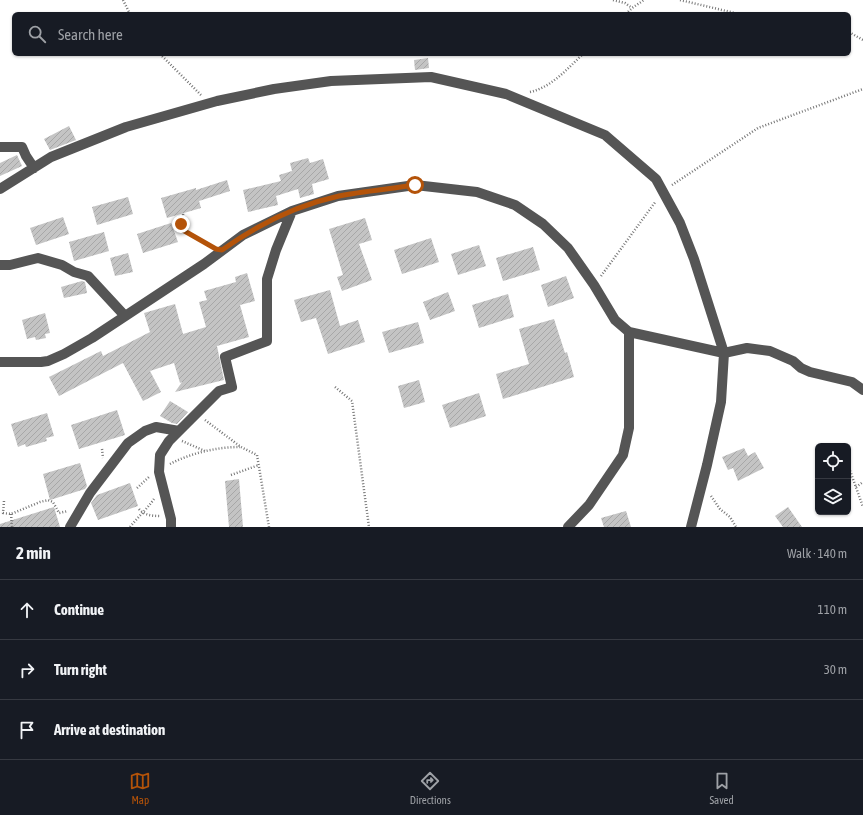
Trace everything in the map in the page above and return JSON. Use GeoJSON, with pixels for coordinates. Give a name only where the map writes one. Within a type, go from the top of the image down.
{"type":"FeatureCollection","features":[{"type":"Feature","properties":{"kind":"street"},"geometry":{"type":"LineString","coordinates":[[0,190],[51,158],[126,128],[210,104],[274,89],[331,81],[431,77],[506,94],[605,135],[656,179],[663,191],[680,223],[694,259],[724,353],[721,402],[691,527]]}},
{"type":"Feature","properties":{"kind":"street"},"geometry":{"type":"LineString","coordinates":[[0,148],[22,148],[34,168]]}},
{"type":"Feature","properties":{"kind":"street"},"geometry":{"type":"LineString","coordinates":[[0,362],[48,361],[64,354],[92,338],[243,235],[292,211],[338,196],[415,185],[478,192],[515,205],[543,224],[568,248],[594,285],[614,320],[629,332],[724,353],[747,348],[770,351],[793,361],[801,368],[810,372],[852,382],[863,390]]}},
{"type":"Feature","properties":{"kind":"street"},"geometry":{"type":"LineString","coordinates":[[171,523],[159,472],[160,455],[176,435],[219,391],[232,387],[225,357],[267,341],[267,279],[276,250],[292,211]]}},
{"type":"Feature","properties":{"kind":"street"},"geometry":{"type":"LineString","coordinates":[[0,264],[10,265],[38,258],[62,265],[74,272],[88,276],[125,316]]}},
{"type":"Feature","properties":{"kind":"street"},"geometry":{"type":"LineString","coordinates":[[568,527],[589,505],[623,454],[629,428],[629,332]]}},
{"type":"Feature","properties":{"kind":"street"},"geometry":{"type":"LineString","coordinates":[[70,527],[90,493],[128,442],[145,431],[156,427],[176,435]]}},
{"type":"Feature","properties":{"kind":"path"},"geometry":{"type":"LineString","coordinates":[[123,0],[129,12]]}},
{"type":"Feature","properties":{"kind":"path"},"geometry":{"type":"LineString","coordinates":[[613,0],[625,3],[632,8]]}},
{"type":"Feature","properties":{"kind":"path"},"geometry":{"type":"LineString","coordinates":[[628,12],[644,0]]}},
{"type":"Feature","properties":{"kind":"path"},"geometry":{"type":"LineString","coordinates":[[680,0],[730,12]]}},
{"type":"Feature","properties":{"kind":"path"},"geometry":{"type":"LineString","coordinates":[[851,33],[863,40]]}},
{"type":"Feature","properties":{"kind":"path"},"geometry":{"type":"LineString","coordinates":[[162,56],[210,104]]}},
{"type":"Feature","properties":{"kind":"path"},"geometry":{"type":"LineString","coordinates":[[525,93],[538,90],[558,78],[580,56]]}},
{"type":"Feature","properties":{"kind":"path"},"geometry":{"type":"LineString","coordinates":[[594,285],[663,191],[758,128],[863,89]]}},
{"type":"Feature","properties":{"kind":"path"},"geometry":{"type":"LineString","coordinates":[[183,214],[184,219],[182,220],[179,229],[216,249],[222,250]]}},
{"type":"Feature","properties":{"kind":"path"},"geometry":{"type":"LineString","coordinates":[[335,387],[352,401],[369,527]]}},
{"type":"Feature","properties":{"kind":"path"},"geometry":{"type":"LineString","coordinates":[[198,412],[206,422],[241,447],[257,455],[269,527]]}},
{"type":"Feature","properties":{"kind":"path"},"geometry":{"type":"LineString","coordinates":[[176,435],[206,451]]}},
{"type":"Feature","properties":{"kind":"path"},"geometry":{"type":"LineString","coordinates":[[137,488],[150,477],[180,459],[206,451],[228,447],[241,447]]}},
{"type":"Feature","properties":{"kind":"path"},"geometry":{"type":"LineString","coordinates":[[230,475],[259,465]]}},
{"type":"Feature","properties":{"kind":"path"},"geometry":{"type":"LineString","coordinates":[[851,473],[863,507]]}},
{"type":"Feature","properties":{"kind":"path"},"geometry":{"type":"LineString","coordinates":[[856,487],[863,482]]}},
{"type":"Feature","properties":{"kind":"path"},"geometry":{"type":"LineString","coordinates":[[702,484],[720,509],[730,517],[736,527]]}},
{"type":"Feature","properties":{"kind":"path"},"geometry":{"type":"LineString","coordinates":[[130,527],[138,517],[144,513],[163,486]]}},
{"type":"Feature","properties":{"kind":"path"},"geometry":{"type":"LineString","coordinates":[[4,501],[3,513],[11,514],[48,500],[53,502],[59,513],[82,508]]}},
{"type":"Feature","properties":{"kind":"path"},"geometry":{"type":"LineString","coordinates":[[139,509],[148,515],[171,523]]}},
{"type":"Feature","properties":{"kind":"path"},"geometry":{"type":"LineString","coordinates":[[11,514],[12,527]]}},
{"type":"Feature","properties":{"kind":"building"},"geometry":{"type":"Polygon","coordinates":[[[428,58],[429,68],[415,70],[414,60],[428,58]]]}},
{"type":"Feature","properties":{"kind":"building"},"geometry":{"type":"Polygon","coordinates":[[[69,126],[76,140],[50,150],[44,139],[69,126]]]}},
{"type":"Feature","properties":{"kind":"building"},"geometry":{"type":"Polygon","coordinates":[[[17,155],[22,166],[0,176],[0,163],[17,155]]]}},
{"type":"Feature","properties":{"kind":"building"},"geometry":{"type":"Polygon","coordinates":[[[308,158],[310,163],[323,159],[329,179],[312,184],[314,194],[300,198],[298,189],[276,196],[278,205],[248,212],[243,190],[281,181],[279,175],[292,171],[290,163],[308,158]]]}},
{"type":"Feature","properties":{"kind":"building"},"geometry":{"type":"Polygon","coordinates":[[[227,180],[230,191],[199,201],[201,208],[167,218],[161,198],[196,188],[196,190],[227,180]]]}},
{"type":"Feature","properties":{"kind":"building"},"geometry":{"type":"Polygon","coordinates":[[[128,197],[133,214],[97,225],[92,207],[128,197]]]}},
{"type":"Feature","properties":{"kind":"building"},"geometry":{"type":"Polygon","coordinates":[[[63,217],[69,234],[36,245],[30,228],[63,217]]]}},
{"type":"Feature","properties":{"kind":"building"},"geometry":{"type":"Polygon","coordinates":[[[365,218],[372,240],[359,244],[372,280],[342,291],[337,277],[343,275],[329,229],[365,218]]]}},
{"type":"Feature","properties":{"kind":"building"},"geometry":{"type":"Polygon","coordinates":[[[171,223],[178,242],[143,253],[137,234],[171,223]]]}},
{"type":"Feature","properties":{"kind":"building"},"geometry":{"type":"Polygon","coordinates":[[[104,232],[109,251],[74,261],[69,242],[104,232]]]}},
{"type":"Feature","properties":{"kind":"building"},"geometry":{"type":"Polygon","coordinates":[[[431,238],[439,262],[402,274],[394,250],[431,238]]]}},
{"type":"Feature","properties":{"kind":"building"},"geometry":{"type":"Polygon","coordinates":[[[479,245],[486,266],[458,275],[451,254],[479,245]]]}},
{"type":"Feature","properties":{"kind":"building"},"geometry":{"type":"Polygon","coordinates":[[[533,247],[540,270],[503,281],[496,258],[533,247]]]}},
{"type":"Feature","properties":{"kind":"building"},"geometry":{"type":"Polygon","coordinates":[[[128,253],[133,272],[115,276],[110,258],[128,253]]]}},
{"type":"Feature","properties":{"kind":"building"},"geometry":{"type":"Polygon","coordinates":[[[247,273],[255,301],[240,305],[249,337],[217,346],[224,380],[175,392],[182,382],[180,383],[174,363],[150,371],[161,392],[143,401],[123,363],[59,396],[49,377],[101,351],[103,356],[150,332],[144,313],[175,304],[183,334],[206,327],[199,302],[207,300],[204,291],[236,282],[235,277],[247,273]]]}},
{"type":"Feature","properties":{"kind":"building"},"geometry":{"type":"Polygon","coordinates":[[[566,276],[574,298],[548,307],[541,285],[566,276]]]}},
{"type":"Feature","properties":{"kind":"building"},"geometry":{"type":"Polygon","coordinates":[[[82,281],[85,282],[87,293],[64,298],[61,287],[82,281]]]}},
{"type":"Feature","properties":{"kind":"building"},"geometry":{"type":"Polygon","coordinates":[[[330,290],[340,326],[358,320],[365,342],[328,354],[316,318],[301,322],[294,300],[330,290]]]}},
{"type":"Feature","properties":{"kind":"building"},"geometry":{"type":"Polygon","coordinates":[[[448,292],[455,311],[430,320],[423,302],[448,292]]]}},
{"type":"Feature","properties":{"kind":"building"},"geometry":{"type":"Polygon","coordinates":[[[508,294],[514,317],[479,328],[472,305],[508,294]]]}},
{"type":"Feature","properties":{"kind":"building"},"geometry":{"type":"Polygon","coordinates":[[[45,313],[50,333],[45,334],[46,338],[36,340],[35,337],[27,339],[22,320],[45,313]]]}},
{"type":"Feature","properties":{"kind":"building"},"geometry":{"type":"Polygon","coordinates":[[[554,319],[565,353],[567,352],[574,377],[503,399],[496,374],[529,364],[519,329],[554,319]]]}},
{"type":"Feature","properties":{"kind":"building"},"geometry":{"type":"Polygon","coordinates":[[[418,322],[424,343],[389,353],[382,332],[418,322]]]}},
{"type":"Feature","properties":{"kind":"building"},"geometry":{"type":"Polygon","coordinates":[[[419,380],[425,402],[404,408],[398,386],[419,380]]]}},
{"type":"Feature","properties":{"kind":"building"},"geometry":{"type":"Polygon","coordinates":[[[479,393],[486,416],[450,428],[442,405],[479,393]]]}},
{"type":"Feature","properties":{"kind":"building"},"geometry":{"type":"Polygon","coordinates":[[[170,401],[188,412],[177,424],[172,423],[160,416],[170,401]]]}},
{"type":"Feature","properties":{"kind":"building"},"geometry":{"type":"Polygon","coordinates":[[[117,410],[125,435],[79,449],[71,425],[117,410]]]}},
{"type":"Feature","properties":{"kind":"building"},"geometry":{"type":"Polygon","coordinates":[[[47,413],[54,436],[46,438],[47,441],[26,447],[25,444],[18,447],[11,424],[47,413]]]}},
{"type":"Feature","properties":{"kind":"building"},"geometry":{"type":"Polygon","coordinates":[[[744,448],[748,456],[755,452],[764,468],[738,481],[733,468],[728,470],[722,457],[744,448]]]}},
{"type":"Feature","properties":{"kind":"building"},"geometry":{"type":"Polygon","coordinates":[[[80,463],[87,486],[85,489],[50,500],[43,474],[80,463]]]}},
{"type":"Feature","properties":{"kind":"building"},"geometry":{"type":"Polygon","coordinates":[[[239,479],[243,527],[229,527],[225,481],[239,479]]]}},
{"type":"Feature","properties":{"kind":"building"},"geometry":{"type":"Polygon","coordinates":[[[130,483],[138,506],[98,520],[91,503],[97,495],[130,483]]]}},
{"type":"Feature","properties":{"kind":"building"},"geometry":{"type":"Polygon","coordinates":[[[54,507],[60,527],[0,527],[0,524],[54,507]]]}},
{"type":"Feature","properties":{"kind":"building"},"geometry":{"type":"Polygon","coordinates":[[[788,507],[802,527],[783,527],[775,516],[788,507]]]}},
{"type":"Feature","properties":{"kind":"building"},"geometry":{"type":"Polygon","coordinates":[[[626,511],[631,527],[604,527],[601,518],[626,511]]]}},
{"type":"Feature","properties":{"kind":"route"},"geometry":{"type":"LineString","coordinates":[[181,224],[181,229],[216,249],[222,250],[243,235],[292,211],[338,196],[415,185]]}}]}
